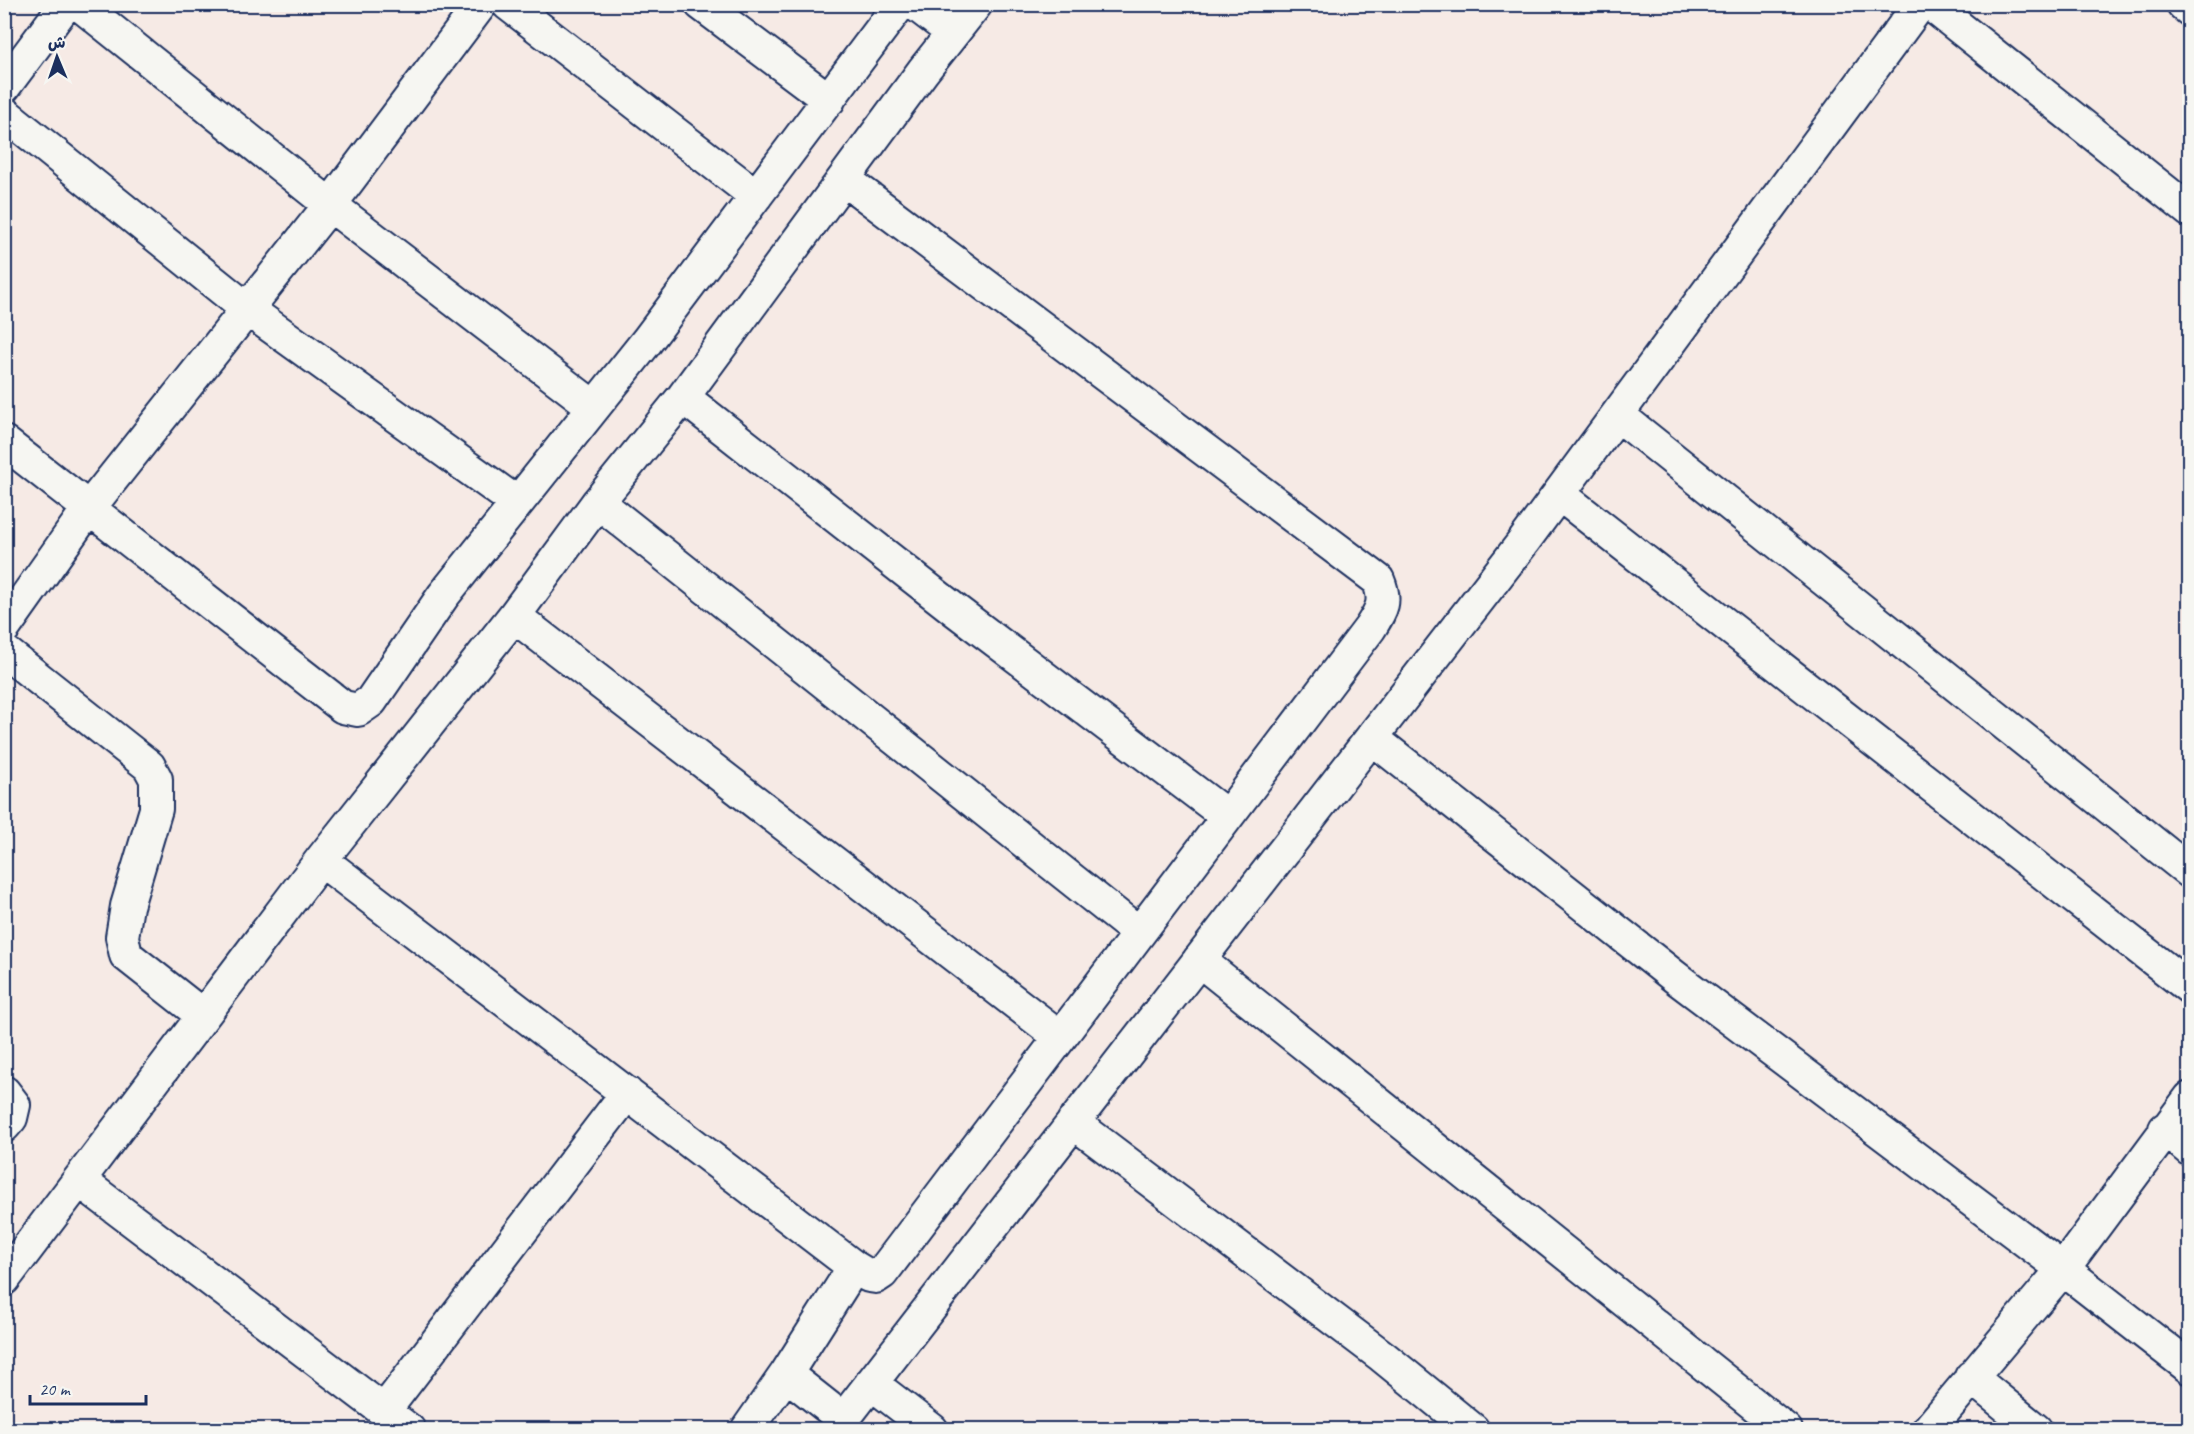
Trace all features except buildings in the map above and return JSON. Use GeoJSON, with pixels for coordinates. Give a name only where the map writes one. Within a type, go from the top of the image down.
{"type":"FeatureCollection","features":[{"type":"Feature","properties":{"kind":"street"},"geometry":{"type":"LineString","coordinates":[[4,87],[66,4]]}},
{"type":"Feature","properties":{"kind":"street"},"geometry":{"type":"LineString","coordinates":[[79,4],[330,205],[594,407]]}},
{"type":"Feature","properties":{"kind":"street"},"geometry":{"type":"LineString","coordinates":[[4,628],[88,508],[330,205],[481,4]]}},
{"type":"Feature","properties":{"kind":"street"},"geometry":{"type":"LineString","coordinates":[[508,4],[756,196]]}},
{"type":"Feature","properties":{"kind":"street"},"geometry":{"type":"LineString","coordinates":[[701,4],[829,100]]}},
{"type":"Feature","properties":{"kind":"street"},"geometry":{"type":"LineString","coordinates":[[4,442],[343,707],[358,710],[371,701],[442,596],[647,341],[900,4]]}},
{"type":"Feature","properties":{"kind":"street"},"geometry":{"type":"LineString","coordinates":[[915,4],[953,33]]}},
{"type":"Feature","properties":{"kind":"street"},"geometry":{"type":"LineString","coordinates":[[4,1279],[321,860],[514,615],[598,501],[683,397],[922,71],[976,4]]}},
{"type":"Feature","properties":{"kind":"street"},"geometry":{"type":"LineString","coordinates":[[786,1374],[839,1424],[1559,494],[1920,4]]}},
{"type":"Feature","properties":{"kind":"street"},"geometry":{"type":"LineString","coordinates":[[1930,4],[2190,211]]}},
{"type":"Feature","properties":{"kind":"street"},"geometry":{"type":"LineString","coordinates":[[2183,4],[2190,10]]}},
{"type":"Feature","properties":{"kind":"street"},"geometry":{"type":"LineString","coordinates":[[4,113],[247,309],[517,503]]}},
{"type":"Feature","properties":{"kind":"street"},"geometry":{"type":"LineString","coordinates":[[321,860],[854,1267],[869,1276],[876,1277],[882,1273],[1370,628],[1382,610],[1383,593],[1378,580],[843,179]]}},
{"type":"Feature","properties":{"kind":"street"},"geometry":{"type":"LineString","coordinates":[[683,397],[955,610],[1227,816]]}},
{"type":"Feature","properties":{"kind":"street"},"geometry":{"type":"LineString","coordinates":[[1618,415],[2190,872]]}},
{"type":"Feature","properties":{"kind":"street"},"geometry":{"type":"LineString","coordinates":[[1559,494],[2190,988]]}},
{"type":"Feature","properties":{"kind":"street"},"geometry":{"type":"LineString","coordinates":[[598,501],[1139,933]]}},
{"type":"Feature","properties":{"kind":"street"},"geometry":{"type":"LineString","coordinates":[[514,615],[1060,1037]]}},
{"type":"Feature","properties":{"kind":"street"},"geometry":{"type":"LineString","coordinates":[[4,651],[149,766],[156,780],[156,809],[127,906],[122,937],[126,955],[202,1015]]}},
{"type":"Feature","properties":{"kind":"street"},"geometry":{"type":"LineString","coordinates":[[1372,738],[1675,977],[2190,1368]]}},
{"type":"Feature","properties":{"kind":"street"},"geometry":{"type":"LineString","coordinates":[[1199,960],[1786,1430]]}},
{"type":"Feature","properties":{"kind":"street"},"geometry":{"type":"LineString","coordinates":[[4,1092],[14,1105],[10,1118],[4,1126]]}},
{"type":"Feature","properties":{"kind":"street"},"geometry":{"type":"LineString","coordinates":[[384,1411],[627,1093]]}},
{"type":"Feature","properties":{"kind":"street"},"geometry":{"type":"LineString","coordinates":[[1928,1430],[2062,1269],[2190,1098]]}},
{"type":"Feature","properties":{"kind":"street"},"geometry":{"type":"LineString","coordinates":[[1073,1122],[1382,1356],[1473,1430]]}},
{"type":"Feature","properties":{"kind":"street"},"geometry":{"type":"LineString","coordinates":[[2165,1129],[2190,1150]]}},
{"type":"Feature","properties":{"kind":"street"},"geometry":{"type":"LineString","coordinates":[[80,1180],[409,1430]]}},
{"type":"Feature","properties":{"kind":"street"},"geometry":{"type":"LineString","coordinates":[[747,1430],[786,1374],[854,1267]]}},
{"type":"Feature","properties":{"kind":"street"},"geometry":{"type":"LineString","coordinates":[[1971,1377],[2036,1430]]}},
{"type":"Feature","properties":{"kind":"street"},"geometry":{"type":"LineString","coordinates":[[871,1383],[932,1430]]}}]}
